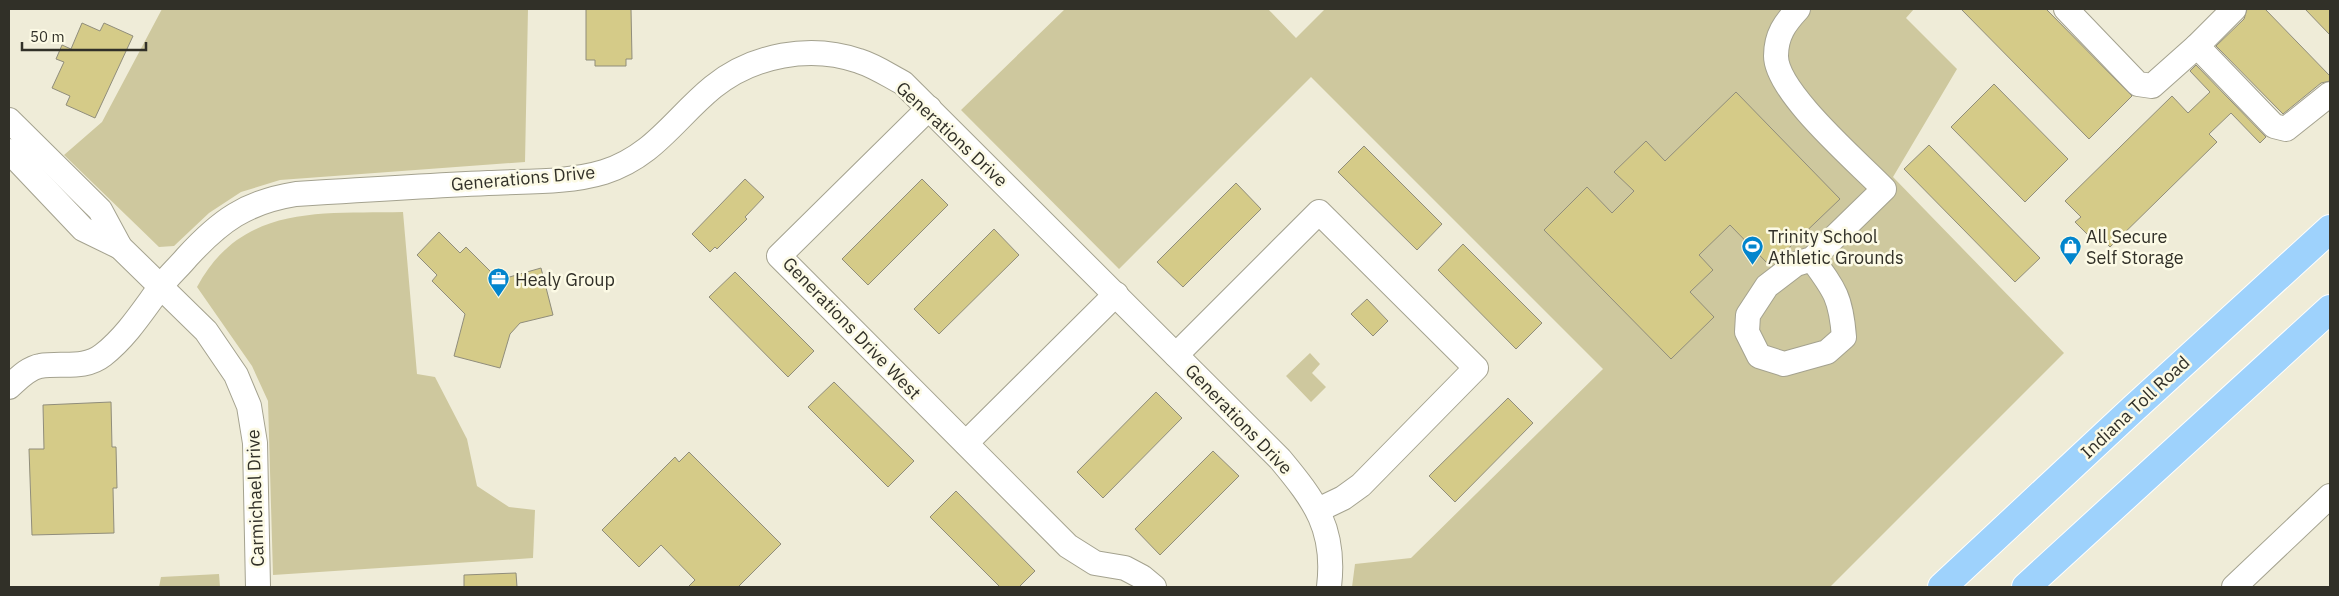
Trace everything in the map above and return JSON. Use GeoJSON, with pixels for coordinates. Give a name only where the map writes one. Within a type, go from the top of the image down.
{"type":"FeatureCollection","features":[{"type":"Feature","properties":{"kind":"highway","name":"Indiana Toll Road"},"geometry":{"type":"LineString","coordinates":[[1942,587],[2155,388],[2330,229]]}},
{"type":"Feature","properties":{"kind":"highway"},"geometry":{"type":"LineString","coordinates":[[2026,587],[2330,308]]}},
{"type":"Feature","properties":{"kind":"street"},"geometry":{"type":"LineString","coordinates":[[1798,9],[1782,26],[1776,56],[1780,76],[1794,97],[1884,189],[1812,258],[1796,264],[1767,286],[1748,315],[1747,332],[1760,356],[1784,364],[1826,352],[1844,337],[1842,309],[1832,286],[1812,258]]}},
{"type":"Feature","properties":{"kind":"street"},"geometry":{"type":"LineString","coordinates":[[2066,9],[2138,84],[2152,86],[2197,46],[2234,9]]}},
{"type":"Feature","properties":{"kind":"street"},"geometry":{"type":"LineString","coordinates":[[2197,46],[2274,126],[2286,128],[2330,94]]}},
{"type":"Feature","properties":{"kind":"street","name":"Generations Drive"},"geometry":{"type":"LineString","coordinates":[[9,387],[26,372],[39,366],[78,365],[102,356],[137,321],[160,286],[211,231],[230,217],[275,198],[296,194],[542,180],[603,172],[634,160],[659,141],[713,87],[735,72],[762,60],[808,53],[834,54],[876,68],[903,83],[1280,458],[1311,497],[1318,510],[1332,565],[1329,587]]}},
{"type":"Feature","properties":{"kind":"street","name":"Generations Drive West"},"geometry":{"type":"LineString","coordinates":[[929,108],[778,256],[1068,546],[1095,563],[1125,568],[1142,577],[1154,587]]}},
{"type":"Feature","properties":{"kind":"street","name":"Carmichael Drive"},"geometry":{"type":"LineString","coordinates":[[9,120],[100,210],[120,247],[206,331],[236,375],[249,406],[255,443],[258,587]]}},
{"type":"Feature","properties":{"kind":"street","name":"Carmichael Drive"},"geometry":{"type":"LineString","coordinates":[[9,152],[83,229],[120,247]]}},
{"type":"Feature","properties":{"kind":"street"},"geometry":{"type":"LineString","coordinates":[[1176,355],[1319,212],[1476,368],[1361,485],[1343,498],[1318,510]]}},
{"type":"Feature","properties":{"kind":"street"},"geometry":{"type":"LineString","coordinates":[[966,443],[1116,294]]}},
{"type":"Feature","properties":{"kind":"street"},"geometry":{"type":"LineString","coordinates":[[2234,587],[2330,496]]}},
{"type":"Feature","properties":{"kind":"shaded area"},"geometry":{"type":"Polygon","coordinates":[[[162,9],[528,9],[525,162],[280,180],[241,192],[209,213],[174,246],[159,247],[64,155],[102,122],[162,9]]]}},
{"type":"Feature","properties":{"kind":"shaded area","name":"Trinity School Athletic Grounds"},"geometry":{"type":"Polygon","coordinates":[[[1065,9],[1268,9],[1296,38],[1325,9],[1914,9],[1906,18],[1957,69],[1893,177],[2064,353],[1830,587],[1352,587],[1355,564],[1411,558],[1603,369],[1311,77],[1119,269],[961,110],[1065,9]]]}},
{"type":"Feature","properties":{"kind":"shaded area"},"geometry":{"type":"Polygon","coordinates":[[[403,212],[417,374],[435,377],[467,439],[477,486],[509,507],[535,510],[533,558],[273,575],[268,401],[252,366],[197,287],[215,260],[237,240],[261,227],[286,219],[314,214],[403,212]]]}},
{"type":"Feature","properties":{"kind":"shaded area"},"geometry":{"type":"Polygon","coordinates":[[[1310,353],[1320,364],[1312,373],[1326,387],[1311,402],[1286,376],[1310,353]]]}},
{"type":"Feature","properties":{"kind":"shaded area"},"geometry":{"type":"Polygon","coordinates":[[[219,574],[220,587],[159,587],[161,577],[219,574]]]}},
{"type":"Feature","properties":{"kind":"building"},"geometry":{"type":"Polygon","coordinates":[[[586,9],[631,9],[632,59],[626,59],[626,66],[595,66],[595,60],[586,60],[586,9]]]}},
{"type":"Feature","properties":{"kind":"building"},"geometry":{"type":"Polygon","coordinates":[[[1961,9],[2046,9],[2132,96],[2089,139],[1961,9]]]}},
{"type":"Feature","properties":{"kind":"building"},"geometry":{"type":"Polygon","coordinates":[[[2247,9],[2265,9],[2330,76],[2330,81],[2321,83],[2283,114],[2216,46],[2244,19],[2247,9]]]}},
{"type":"Feature","properties":{"kind":"building"},"geometry":{"type":"Polygon","coordinates":[[[2305,9],[2330,9],[2330,35],[2305,9]]]}},
{"type":"Feature","properties":{"kind":"building"},"geometry":{"type":"Polygon","coordinates":[[[82,23],[100,31],[104,23],[133,36],[95,118],[66,105],[70,96],[52,88],[64,62],[56,59],[62,45],[71,49],[82,23]]]}},
{"type":"Feature","properties":{"kind":"building"},"geometry":{"type":"Polygon","coordinates":[[[2196,65],[2266,137],[2260,143],[2231,113],[2209,134],[2217,142],[2110,247],[2102,239],[2097,244],[2075,222],[2081,217],[2065,201],[2172,96],[2188,113],[2210,92],[2190,71],[2196,65]]]}},
{"type":"Feature","properties":{"kind":"building"},"geometry":{"type":"Polygon","coordinates":[[[1994,84],[2068,159],[2025,202],[1951,127],[1994,84]]]}},
{"type":"Feature","properties":{"kind":"building"},"geometry":{"type":"Polygon","coordinates":[[[1736,92],[1840,199],[1770,266],[1730,225],[1699,255],[1713,270],[1690,292],[1714,317],[1671,359],[1544,230],[1587,187],[1612,213],[1634,191],[1614,172],[1646,141],[1665,161],[1736,92]]]}},
{"type":"Feature","properties":{"kind":"building"},"geometry":{"type":"Polygon","coordinates":[[[1929,145],[2040,258],[2015,282],[1904,169],[1929,145]]]}},
{"type":"Feature","properties":{"kind":"building"},"geometry":{"type":"Polygon","coordinates":[[[1364,146],[1442,224],[1417,250],[1338,172],[1364,146]]]}},
{"type":"Feature","properties":{"kind":"building"},"geometry":{"type":"Polygon","coordinates":[[[745,179],[764,197],[745,217],[747,219],[717,249],[715,247],[710,252],[692,234],[745,179]]]}},
{"type":"Feature","properties":{"kind":"building"},"geometry":{"type":"Polygon","coordinates":[[[922,179],[948,205],[868,285],[842,259],[922,179]]]}},
{"type":"Feature","properties":{"kind":"building"},"geometry":{"type":"Polygon","coordinates":[[[1236,183],[1261,209],[1183,287],[1157,262],[1236,183]]]}},
{"type":"Feature","properties":{"kind":"building"},"geometry":{"type":"Polygon","coordinates":[[[994,229],[1019,255],[939,334],[914,309],[994,229]]]}},
{"type":"Feature","properties":{"kind":"building","name":"Healy Group"},"geometry":{"type":"Polygon","coordinates":[[[439,232],[460,253],[466,247],[499,280],[541,268],[553,315],[520,323],[510,334],[500,368],[454,356],[465,314],[432,281],[437,275],[417,255],[439,232]]]}},
{"type":"Feature","properties":{"kind":"building"},"geometry":{"type":"Polygon","coordinates":[[[1463,244],[1542,323],[1516,349],[1438,270],[1463,244]]]}},
{"type":"Feature","properties":{"kind":"building"},"geometry":{"type":"Polygon","coordinates":[[[735,272],[814,351],[788,377],[709,297],[735,272]]]}},
{"type":"Feature","properties":{"kind":"building"},"geometry":{"type":"Polygon","coordinates":[[[1367,299],[1388,321],[1373,336],[1351,314],[1367,299]]]}},
{"type":"Feature","properties":{"kind":"building"},"geometry":{"type":"Polygon","coordinates":[[[834,382],[914,461],[888,487],[808,407],[834,382]]]}},
{"type":"Feature","properties":{"kind":"building"},"geometry":{"type":"Polygon","coordinates":[[[1156,392],[1182,418],[1103,498],[1077,472],[1156,392]]]}},
{"type":"Feature","properties":{"kind":"building"},"geometry":{"type":"Polygon","coordinates":[[[1508,398],[1533,423],[1455,502],[1429,476],[1508,398]]]}},
{"type":"Feature","properties":{"kind":"building"},"geometry":{"type":"Polygon","coordinates":[[[111,402],[112,447],[116,447],[117,488],[113,488],[114,533],[32,535],[29,449],[44,449],[43,405],[111,402]]]}},
{"type":"Feature","properties":{"kind":"building"},"geometry":{"type":"Polygon","coordinates":[[[1213,451],[1239,476],[1160,555],[1135,529],[1213,451]]]}},
{"type":"Feature","properties":{"kind":"building"},"geometry":{"type":"Polygon","coordinates":[[[689,452],[781,544],[738,587],[688,587],[695,580],[661,545],[639,567],[602,530],[675,457],[679,462],[689,452]]]}},
{"type":"Feature","properties":{"kind":"building"},"geometry":{"type":"Polygon","coordinates":[[[956,491],[1035,571],[1019,587],[1000,587],[930,517],[956,491]]]}},
{"type":"Feature","properties":{"kind":"building"},"geometry":{"type":"Polygon","coordinates":[[[516,573],[517,587],[464,587],[464,575],[516,573]]]}},
{"type":"Feature","properties":{"kind":"place","name":"Trinity School Athletic Grounds"},"geometry":{"type":"Point","coordinates":[1752,265]}},
{"type":"Feature","properties":{"kind":"place","name":"All Secure Self Storage"},"geometry":{"type":"Point","coordinates":[2070,265]}},
{"type":"Feature","properties":{"kind":"place","name":"Healy Group"},"geometry":{"type":"Point","coordinates":[499,298]}}]}
